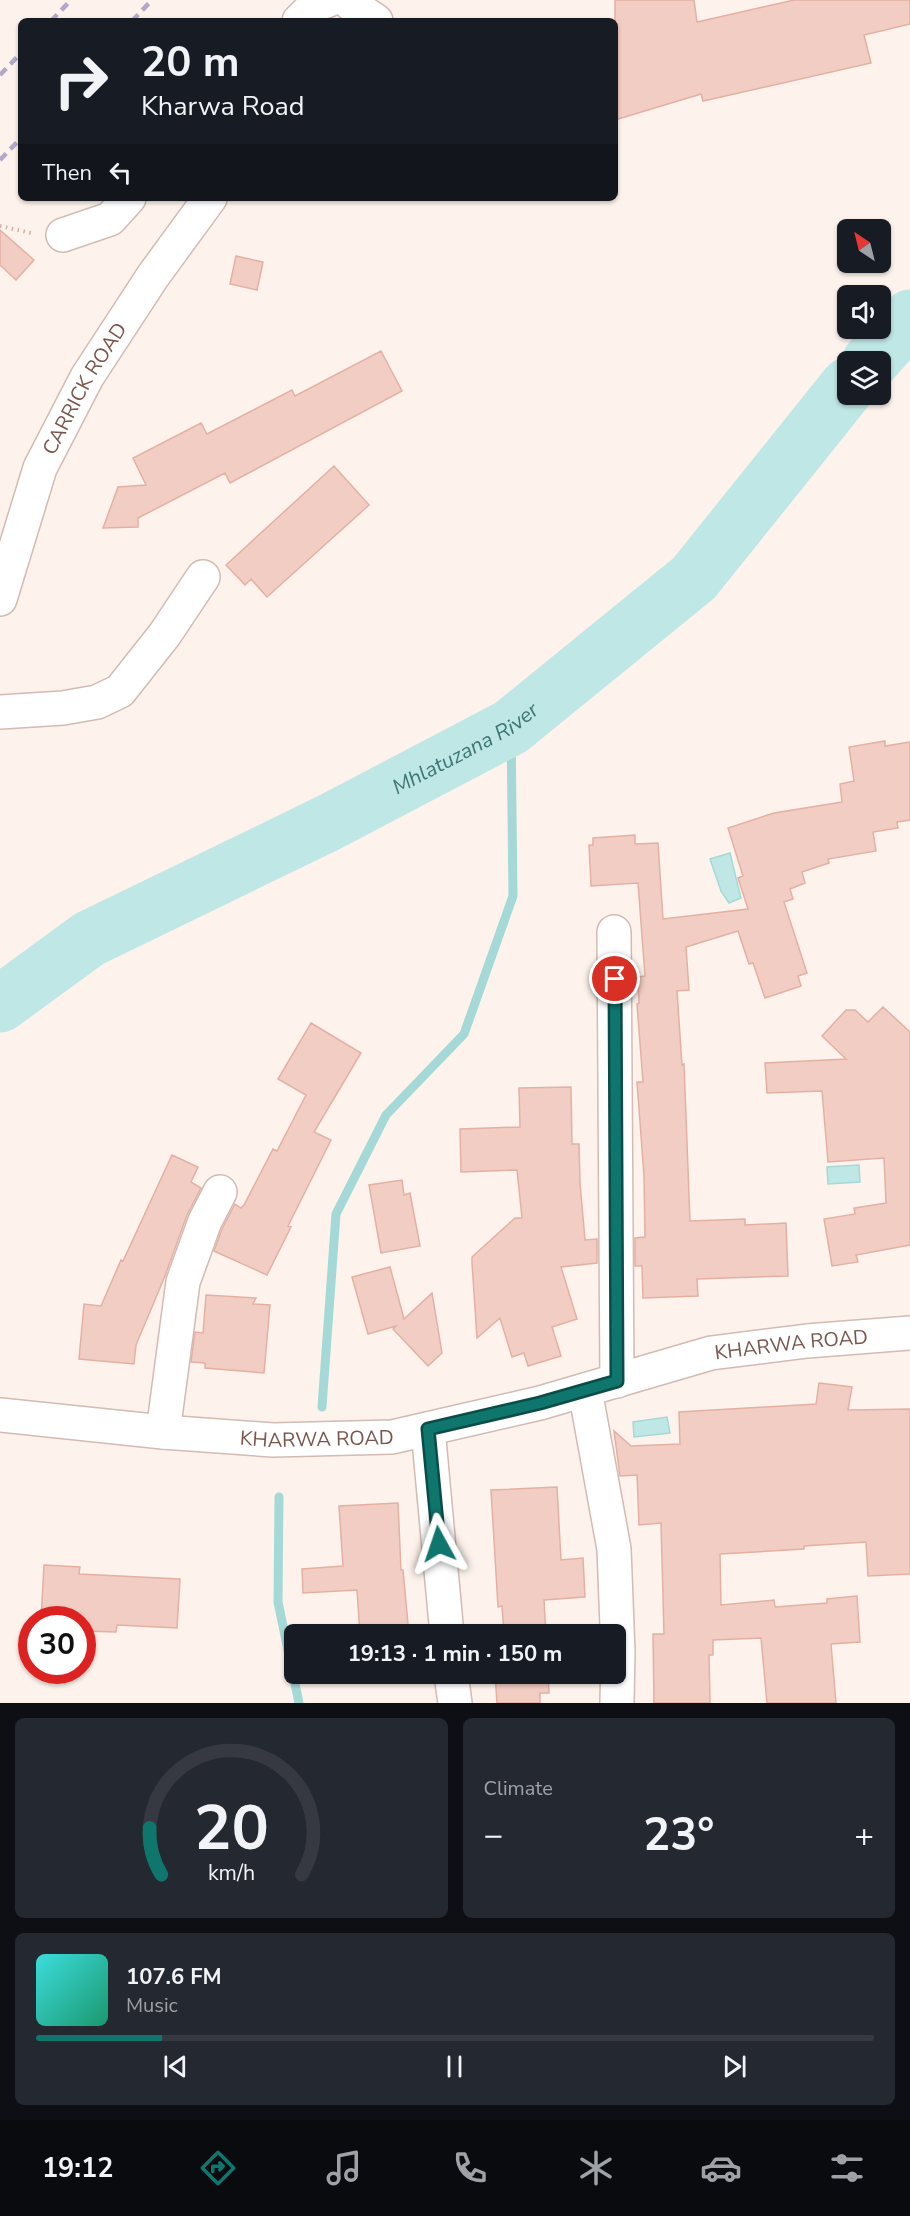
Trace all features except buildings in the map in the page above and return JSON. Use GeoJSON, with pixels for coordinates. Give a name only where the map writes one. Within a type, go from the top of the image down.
{"type":"FeatureCollection","features":[{"type":"Feature","properties":{"kind":"street"},"geometry":{"type":"LineString","coordinates":[[302,18],[315,4],[349,8]]}},
{"type":"Feature","properties":{"kind":"street"},"geometry":{"type":"LineString","coordinates":[[63,235],[110,219],[126,201]]}},
{"type":"Feature","properties":{"kind":"street","name":"CARRICK ROAD"},"geometry":{"type":"LineString","coordinates":[[0,599],[40,468],[87,377],[153,276],[208,201]]}},
{"type":"Feature","properties":{"kind":"street"},"geometry":{"type":"LineString","coordinates":[[0,712],[63,708],[97,702],[120,691],[165,634],[203,577]]}},
{"type":"Feature","properties":{"kind":"street"},"geometry":{"type":"LineString","coordinates":[[614,932],[617,1381]]}},
{"type":"Feature","properties":{"kind":"street"},"geometry":{"type":"LineString","coordinates":[[163,1432],[183,1282],[205,1221],[220,1192]]}},
{"type":"Feature","properties":{"kind":"street","name":"KHARWA ROAD"},"geometry":{"type":"LineString","coordinates":[[0,1415],[163,1432],[273,1440],[392,1437],[540,1403],[711,1353],[807,1341],[910,1333]]}},
{"type":"Feature","properties":{"kind":"street"},"geometry":{"type":"LineString","coordinates":[[585,1390],[614,1549],[618,1652],[617,1703]]}},
{"type":"Feature","properties":{"kind":"street"},"geometry":{"type":"LineString","coordinates":[[428,1429],[446,1624]]}},
{"type":"Feature","properties":{"kind":"street"},"geometry":{"type":"LineString","coordinates":[[452,1684],[454,1703]]}},
{"type":"Feature","properties":{"kind":"water"},"geometry":{"type":"Polygon","coordinates":[[[730,853],[741,898],[729,903],[721,891],[710,859],[730,853]]]}},
{"type":"Feature","properties":{"kind":"water"},"geometry":{"type":"Polygon","coordinates":[[[859,1165],[860,1182],[828,1184],[827,1167],[859,1165]]]}},
{"type":"Feature","properties":{"kind":"water"},"geometry":{"type":"Polygon","coordinates":[[[667,1417],[670,1433],[634,1437],[633,1422],[667,1417]]]}},
{"type":"Feature","properties":{"kind":"waterway","name":"Mhlatuzana River"},"geometry":{"type":"LineString","coordinates":[[880,351],[910,318]]}},
{"type":"Feature","properties":{"kind":"waterway","name":"Mhlatuzana River"},"geometry":{"type":"LineString","coordinates":[[0,1004],[89,939],[328,823],[511,727],[694,578],[837,400]]}},
{"type":"Feature","properties":{"kind":"waterway"},"geometry":{"type":"LineString","coordinates":[[322,1407],[336,1214],[386,1115],[464,1034],[513,896],[511,727]]}},
{"type":"Feature","properties":{"kind":"waterway"},"geometry":{"type":"LineString","coordinates":[[279,1497],[278,1602],[299,1703]]}},
{"type":"Feature","properties":{"kind":"railway"},"geometry":{"type":"LineString","coordinates":[[54,18],[71,0]]}},
{"type":"Feature","properties":{"kind":"railway"},"geometry":{"type":"LineString","coordinates":[[135,18],[152,0]]}},
{"type":"Feature","properties":{"kind":"railway"},"geometry":{"type":"LineString","coordinates":[[0,75],[18,56]]}},
{"type":"Feature","properties":{"kind":"railway"},"geometry":{"type":"LineString","coordinates":[[0,160],[18,141]]}},
{"type":"Feature","properties":{"kind":"route"},"geometry":{"type":"LineString","coordinates":[[439,1544],[428,1429],[540,1403],[617,1381],[615,979]]}}]}
